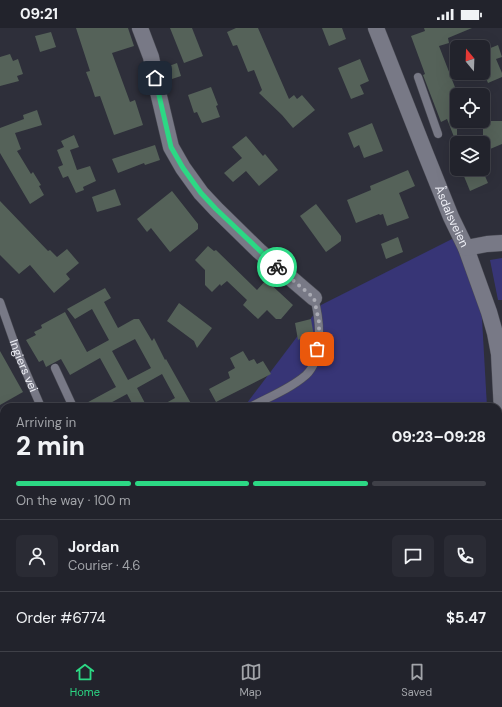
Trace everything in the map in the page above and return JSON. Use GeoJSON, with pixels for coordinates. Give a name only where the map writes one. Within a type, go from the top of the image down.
{"type":"FeatureCollection","features":[{"type":"Feature","properties":{"kind":"street"},"geometry":{"type":"LineString","coordinates":[[140,28],[151,57],[171,147],[183,168],[201,193],[216,209],[259,250],[314,298]]}},
{"type":"Feature","properties":{"kind":"street","name":"Åsdalsveien"},"geometry":{"type":"LineString","coordinates":[[376,28],[426,155],[466,248],[496,333],[499,354],[502,403]]}},
{"type":"Feature","properties":{"kind":"street"},"geometry":{"type":"LineString","coordinates":[[466,248],[502,243]]}},
{"type":"Feature","properties":{"kind":"lane"},"geometry":{"type":"LineString","coordinates":[[418,77],[438,134]]}},
{"type":"Feature","properties":{"kind":"lane"},"geometry":{"type":"LineString","coordinates":[[258,403],[290,386],[307,374],[313,363],[319,336],[318,316],[314,298]]}},
{"type":"Feature","properties":{"kind":"lane","name":"Ingiers vei"},"geometry":{"type":"LineString","coordinates":[[0,302],[19,356],[39,403]]}},
{"type":"Feature","properties":{"kind":"lane"},"geometry":{"type":"LineString","coordinates":[[54,368],[71,403]]}},
{"type":"Feature","properties":{"kind":"shaded area"},"geometry":{"type":"Polygon","coordinates":[[[458,236],[481,301],[487,403],[247,403],[321,305],[458,236]]]}},
{"type":"Feature","properties":{"kind":"shaded area"},"geometry":{"type":"Polygon","coordinates":[[[502,258],[502,300],[498,300],[490,260],[502,258]]]}},
{"type":"Feature","properties":{"kind":"building"},"geometry":{"type":"Polygon","coordinates":[[[76,28],[128,28],[134,46],[112,53],[130,102],[135,100],[143,125],[114,135],[100,96],[95,97],[86,72],[90,71],[76,28]]]}},
{"type":"Feature","properties":{"kind":"building"},"geometry":{"type":"Polygon","coordinates":[[[170,28],[192,28],[203,56],[184,63],[170,28]]]}},
{"type":"Feature","properties":{"kind":"building"},"geometry":{"type":"Polygon","coordinates":[[[236,28],[258,28],[289,99],[294,95],[297,99],[302,95],[315,110],[293,128],[259,93],[262,90],[254,70],[248,72],[237,45],[233,46],[227,32],[236,28]]]}},
{"type":"Feature","properties":{"kind":"building"},"geometry":{"type":"Polygon","coordinates":[[[322,28],[342,28],[346,39],[329,46],[322,28]]]}},
{"type":"Feature","properties":{"kind":"building"},"geometry":{"type":"Polygon","coordinates":[[[424,28],[472,28],[448,38],[449,43],[439,46],[450,74],[450,80],[452,80],[455,88],[450,88],[450,127],[447,119],[441,122],[423,75],[425,74],[411,36],[425,31],[424,28]]]}},
{"type":"Feature","properties":{"kind":"building"},"geometry":{"type":"Polygon","coordinates":[[[51,32],[56,47],[40,52],[35,36],[51,32]]]}},
{"type":"Feature","properties":{"kind":"building"},"geometry":{"type":"Polygon","coordinates":[[[498,45],[502,57],[496,59],[502,73],[502,77],[488,83],[487,80],[490,80],[490,48],[498,45]]]}},
{"type":"Feature","properties":{"kind":"building"},"geometry":{"type":"Polygon","coordinates":[[[10,54],[13,61],[18,59],[23,74],[17,76],[19,81],[0,86],[0,57],[10,54]]]}},
{"type":"Feature","properties":{"kind":"building"},"geometry":{"type":"Polygon","coordinates":[[[360,59],[369,81],[360,85],[364,94],[351,99],[338,68],[360,59]]]}},
{"type":"Feature","properties":{"kind":"building"},"geometry":{"type":"Polygon","coordinates":[[[177,63],[181,76],[169,80],[164,68],[177,63]]]}},
{"type":"Feature","properties":{"kind":"building"},"geometry":{"type":"Polygon","coordinates":[[[211,87],[218,105],[216,106],[220,117],[202,123],[197,112],[194,113],[188,95],[211,87]]]}},
{"type":"Feature","properties":{"kind":"building"},"geometry":{"type":"Polygon","coordinates":[[[37,110],[42,125],[15,133],[21,149],[17,151],[31,174],[33,172],[41,185],[39,186],[44,195],[30,204],[0,153],[0,128],[24,119],[23,115],[37,110]]]}},
{"type":"Feature","properties":{"kind":"building"},"geometry":{"type":"Polygon","coordinates":[[[490,121],[502,121],[502,144],[490,149],[490,136],[483,136],[483,128],[490,128],[490,121]]]}},
{"type":"Feature","properties":{"kind":"building"},"geometry":{"type":"Polygon","coordinates":[[[372,123],[383,151],[364,158],[359,145],[354,148],[348,133],[372,123]]]}},
{"type":"Feature","properties":{"kind":"building"},"geometry":{"type":"Polygon","coordinates":[[[451,128],[457,128],[457,136],[454,136],[451,128]]]}},
{"type":"Feature","properties":{"kind":"building"},"geometry":{"type":"Polygon","coordinates":[[[74,135],[79,147],[70,150],[77,170],[90,166],[96,181],[83,187],[84,190],[76,193],[68,176],[63,178],[58,167],[63,165],[57,150],[64,147],[61,141],[74,135]]]}},
{"type":"Feature","properties":{"kind":"building"},"geometry":{"type":"Polygon","coordinates":[[[246,136],[263,156],[265,154],[278,170],[259,186],[246,171],[233,182],[224,173],[242,158],[232,147],[246,136]]]}},
{"type":"Feature","properties":{"kind":"building"},"geometry":{"type":"Polygon","coordinates":[[[155,145],[160,160],[145,165],[144,163],[118,173],[112,159],[155,145]]]}},
{"type":"Feature","properties":{"kind":"building"},"geometry":{"type":"Polygon","coordinates":[[[408,170],[415,186],[399,193],[409,218],[387,226],[383,214],[379,214],[356,223],[347,200],[371,190],[370,186],[408,170]]]}},
{"type":"Feature","properties":{"kind":"building"},"geometry":{"type":"Polygon","coordinates":[[[464,176],[485,176],[488,183],[470,191],[464,176]]]}},
{"type":"Feature","properties":{"kind":"building"},"geometry":{"type":"Polygon","coordinates":[[[115,189],[121,205],[97,212],[92,197],[115,189]]]}},
{"type":"Feature","properties":{"kind":"building"},"geometry":{"type":"Polygon","coordinates":[[[172,191],[198,224],[198,229],[170,252],[151,228],[147,232],[137,219],[172,191]]]}},
{"type":"Feature","properties":{"kind":"building"},"geometry":{"type":"Polygon","coordinates":[[[0,201],[48,251],[50,250],[57,257],[67,249],[79,263],[66,274],[70,279],[54,293],[30,265],[19,274],[0,255],[0,201]]]}},
{"type":"Feature","properties":{"kind":"building"},"geometry":{"type":"Polygon","coordinates":[[[316,204],[341,236],[341,241],[326,252],[300,216],[316,204]]]}},
{"type":"Feature","properties":{"kind":"building"},"geometry":{"type":"Polygon","coordinates":[[[398,237],[403,252],[386,259],[381,244],[398,237]]]}},
{"type":"Feature","properties":{"kind":"building"},"geometry":{"type":"Polygon","coordinates":[[[208,246],[214,251],[216,250],[257,290],[266,280],[293,305],[281,319],[276,319],[267,310],[258,319],[243,305],[247,300],[227,281],[221,286],[220,284],[212,292],[205,285],[205,270],[195,260],[208,246]]]}},
{"type":"Feature","properties":{"kind":"building"},"geometry":{"type":"Polygon","coordinates":[[[105,288],[111,298],[104,302],[118,328],[134,319],[139,319],[152,341],[154,338],[165,360],[166,359],[191,403],[166,403],[175,398],[162,374],[137,388],[145,403],[132,403],[127,394],[110,403],[86,403],[116,387],[100,358],[70,375],[61,359],[46,367],[43,360],[39,362],[26,340],[36,335],[34,332],[42,328],[41,325],[65,312],[87,352],[109,340],[92,309],[75,319],[67,309],[105,288]],[[135,339],[112,351],[128,380],[151,368],[135,339]]]}},
{"type":"Feature","properties":{"kind":"building"},"geometry":{"type":"Polygon","coordinates":[[[179,303],[212,328],[197,348],[194,341],[167,321],[179,303]]]}},
{"type":"Feature","properties":{"kind":"building"},"geometry":{"type":"Polygon","coordinates":[[[311,319],[313,331],[313,337],[311,337],[312,342],[301,345],[300,339],[298,340],[295,323],[311,319]]]}},
{"type":"Feature","properties":{"kind":"building"},"geometry":{"type":"Polygon","coordinates":[[[0,351],[23,392],[4,403],[0,403],[0,351]]]}},
{"type":"Feature","properties":{"kind":"building"},"geometry":{"type":"Polygon","coordinates":[[[243,351],[249,361],[254,359],[257,364],[263,361],[271,374],[216,402],[209,389],[230,378],[228,372],[235,368],[230,358],[243,351]]]}},
{"type":"Feature","properties":{"kind":"way so far"},"geometry":{"type":"LineString","coordinates":[[277,267],[314,298],[319,322],[317,349]]}},
{"type":"Feature","properties":{"kind":"route"},"geometry":{"type":"LineString","coordinates":[[155,78],[171,147],[183,168],[201,193],[216,209],[277,267]]}}]}
